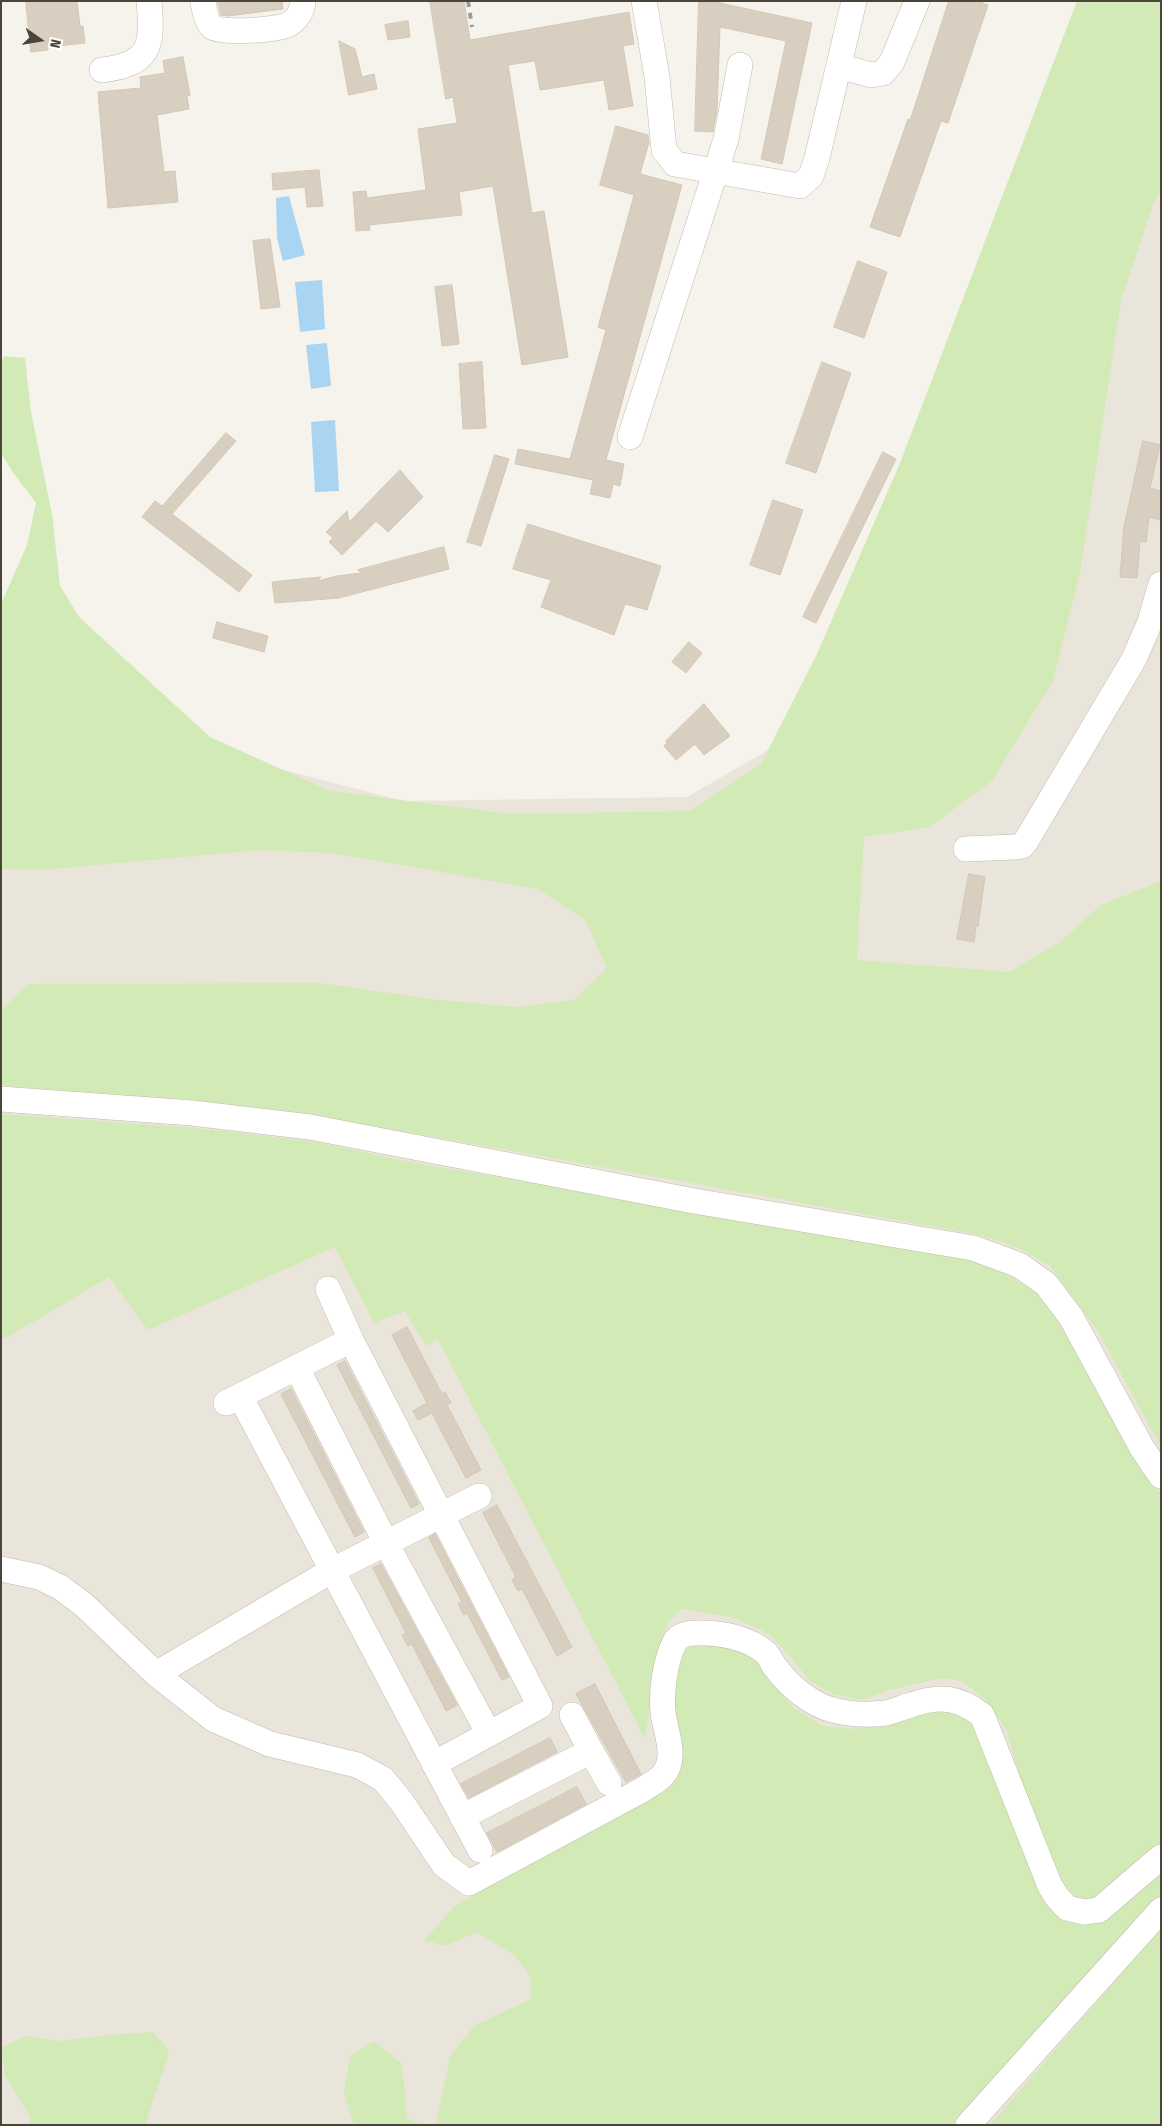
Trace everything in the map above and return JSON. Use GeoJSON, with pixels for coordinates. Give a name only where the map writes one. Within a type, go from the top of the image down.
{"type":"FeatureCollection","features":[{"type":"Feature","properties":{"kind":"street"},"geometry":{"type":"LineString","coordinates":[[102,70],[131,64],[141,57],[148,45],[151,26],[149,1]]}},
{"type":"Feature","properties":{"kind":"street"},"geometry":{"type":"LineString","coordinates":[[203,1],[207,19],[212,27],[222,31],[260,29],[289,24],[299,14],[302,1]]}},
{"type":"Feature","properties":{"kind":"street"},"geometry":{"type":"LineString","coordinates":[[644,1],[657,77],[664,150],[675,164],[800,186],[811,176],[854,1]]}},
{"type":"Feature","properties":{"kind":"street"},"geometry":{"type":"LineString","coordinates":[[839,66],[871,75],[882,73],[892,62],[917,1]]}},
{"type":"Feature","properties":{"kind":"street"},"geometry":{"type":"LineString","coordinates":[[630,437],[726,139],[740,65]]}},
{"type":"Feature","properties":{"kind":"street"},"geometry":{"type":"LineString","coordinates":[[966,849],[1022,846],[1026,841],[1134,659],[1150,622],[1161,584]]}},
{"type":"Feature","properties":{"kind":"street"},"geometry":{"type":"LineString","coordinates":[[1,1099],[192,1114],[310,1127],[694,1201],[973,1248],[1019,1265],[1046,1284],[1071,1316],[1142,1448],[1161,1476]]}},
{"type":"Feature","properties":{"kind":"street"},"geometry":{"type":"LineString","coordinates":[[328,1289],[351,1340],[540,1706],[434,1764]]}},
{"type":"Feature","properties":{"kind":"street"},"geometry":{"type":"LineString","coordinates":[[351,1340],[233,1400],[331,1571],[480,1850]]}},
{"type":"Feature","properties":{"kind":"street"},"geometry":{"type":"LineString","coordinates":[[296,1368],[386,1543],[489,1734]]}},
{"type":"Feature","properties":{"kind":"street"},"geometry":{"type":"LineString","coordinates":[[156,1674],[331,1571],[479,1496]]}},
{"type":"Feature","properties":{"kind":"street"},"geometry":{"type":"LineString","coordinates":[[1,1569],[39,1577],[60,1587],[84,1605],[156,1674],[213,1719],[270,1744],[357,1764],[383,1779],[444,1865],[469,1883],[642,1790],[664,1774],[669,1760],[670,1743],[663,1711],[665,1669],[675,1640],[685,1634],[709,1633],[731,1637],[754,1645],[767,1654],[776,1669],[804,1695],[827,1709],[846,1713],[888,1712],[922,1701],[944,1698],[967,1704],[982,1715],[1050,1886],[1067,1908],[1084,1912],[1099,1910],[1161,1856]]}},
{"type":"Feature","properties":{"kind":"street"},"geometry":{"type":"LineString","coordinates":[[572,1716],[609,1783]]}},
{"type":"Feature","properties":{"kind":"street"},"geometry":{"type":"LineString","coordinates":[[462,1817],[591,1751]]}},
{"type":"Feature","properties":{"kind":"street"},"geometry":{"type":"LineString","coordinates":[[968,2125],[1161,1910]]}},
{"type":"Feature","properties":{"kind":"shaded area"},"geometry":{"type":"Polygon","coordinates":[[[1161,1],[1161,2125],[1,2125],[1,602],[35,603],[198,748],[404,801],[687,797],[801,731],[1161,1]]]}},
{"type":"Feature","properties":{"kind":"green space"},"geometry":{"type":"Polygon","coordinates":[[[1077,1],[1161,1],[1161,189],[1154,202],[1121,301],[1080,573],[1053,681],[991,782],[929,827],[864,837],[857,960],[1009,972],[1060,942],[1101,905],[1161,881],[1161,1447],[1099,1333],[1050,1266],[1019,1248],[980,1235],[340,1120],[1,1085],[1,1012],[28,984],[320,983],[439,1000],[517,1007],[574,1000],[607,968],[585,920],[538,889],[332,853],[259,850],[42,870],[1,869],[1,604],[27,545],[36,503],[1,453],[1,364],[4,356],[25,358],[31,412],[52,514],[60,586],[80,618],[210,737],[330,791],[511,814],[690,811],[761,764],[817,654],[900,463],[1077,1]]]}},
{"type":"Feature","properties":{"kind":"green space"},"geometry":{"type":"Polygon","coordinates":[[[1,1114],[196,1128],[311,1141],[410,1162],[962,1257],[1005,1273],[1039,1295],[1054,1314],[1148,1479],[1161,1494],[1161,1845],[1095,1901],[1076,1897],[1064,1884],[1024,1791],[1007,1731],[985,1699],[962,1681],[940,1678],[890,1690],[861,1700],[833,1694],[810,1681],[769,1634],[735,1618],[681,1609],[668,1622],[659,1651],[645,1739],[438,1339],[426,1346],[405,1311],[374,1323],[335,1247],[148,1330],[109,1277],[6,1338],[1,1338],[1,1114]]]}},
{"type":"Feature","properties":{"kind":"green space"},"geometry":{"type":"Polygon","coordinates":[[[708,1645],[735,1648],[757,1661],[792,1707],[823,1726],[857,1729],[923,1711],[950,1709],[970,1718],[992,1755],[1037,1889],[1053,1909],[1065,1916],[1161,1866],[1161,1898],[1088,1975],[955,2125],[436,2125],[450,2057],[474,2026],[531,1999],[530,1976],[515,1956],[477,1932],[445,1946],[424,1940],[454,1907],[651,1792],[669,1712],[676,1655],[690,1647],[708,1645]]]}},
{"type":"Feature","properties":{"kind":"green space"},"geometry":{"type":"Polygon","coordinates":[[[1161,1928],[1161,2125],[990,2125],[1161,1928]]]}},
{"type":"Feature","properties":{"kind":"green space"},"geometry":{"type":"Polygon","coordinates":[[[153,2032],[169,2051],[146,2125],[29,2125],[31,2119],[5,2075],[2,2047],[26,2036],[62,2041],[153,2032]]]}},
{"type":"Feature","properties":{"kind":"green space"},"geometry":{"type":"Polygon","coordinates":[[[374,2041],[401,2063],[406,2096],[406,2118],[424,2125],[354,2125],[344,2094],[350,2056],[374,2041]]]}},
{"type":"Feature","properties":{"kind":"water"},"geometry":{"type":"Polygon","coordinates":[[[289,196],[305,255],[283,261],[277,238],[276,198],[289,196]]]}},
{"type":"Feature","properties":{"kind":"water"},"geometry":{"type":"Polygon","coordinates":[[[322,280],[325,329],[300,332],[295,282],[322,280]]]}},
{"type":"Feature","properties":{"kind":"water"},"geometry":{"type":"Polygon","coordinates":[[[327,343],[331,386],[311,389],[306,345],[327,343]]]}},
{"type":"Feature","properties":{"kind":"water"},"geometry":{"type":"Polygon","coordinates":[[[335,420],[339,491],[315,492],[311,422],[335,420]]]}},
{"type":"Feature","properties":{"kind":"building"},"geometry":{"type":"Polygon","coordinates":[[[26,1],[77,1],[80,26],[83,26],[85,43],[48,47],[48,50],[31,52],[26,1]]]}},
{"type":"Feature","properties":{"kind":"building"},"geometry":{"type":"Polygon","coordinates":[[[218,1],[282,1],[283,9],[228,16],[221,15],[218,1]]]}},
{"type":"Feature","properties":{"kind":"building"},"geometry":{"type":"Polygon","coordinates":[[[430,1],[464,1],[470,40],[629,12],[634,44],[623,46],[633,106],[609,110],[604,80],[540,90],[535,61],[508,65],[532,213],[544,211],[568,357],[522,365],[493,186],[459,192],[462,215],[369,225],[370,230],[356,231],[353,192],[366,191],[367,198],[426,190],[418,129],[457,123],[453,97],[446,99],[430,1]]]}},
{"type":"Feature","properties":{"kind":"building"},"geometry":{"type":"Polygon","coordinates":[[[699,1],[720,1],[720,3],[812,23],[782,164],[761,159],[786,41],[720,27],[717,110],[713,132],[695,131],[699,1]]]}},
{"type":"Feature","properties":{"kind":"building"},"geometry":{"type":"Polygon","coordinates":[[[949,1],[977,1],[988,5],[948,123],[941,121],[900,237],[870,227],[908,119],[910,120],[949,1]]]}},
{"type":"Feature","properties":{"kind":"building"},"geometry":{"type":"Polygon","coordinates":[[[408,21],[410,37],[388,40],[385,25],[408,21]]]}},
{"type":"Feature","properties":{"kind":"building"},"geometry":{"type":"Polygon","coordinates":[[[339,41],[355,49],[362,77],[374,74],[377,89],[349,95],[339,41]]]}},
{"type":"Feature","properties":{"kind":"building"},"geometry":{"type":"Polygon","coordinates":[[[183,57],[190,95],[187,96],[189,109],[157,115],[164,172],[175,171],[178,202],[108,208],[98,92],[141,88],[140,77],[165,73],[163,61],[183,57]]]}},
{"type":"Feature","properties":{"kind":"building"},"geometry":{"type":"Polygon","coordinates":[[[616,126],[648,135],[649,142],[640,174],[682,185],[606,460],[624,464],[620,486],[613,484],[610,498],[590,494],[593,480],[515,464],[518,449],[570,459],[606,330],[598,327],[634,195],[600,185],[616,126]]]}},
{"type":"Feature","properties":{"kind":"building"},"geometry":{"type":"Polygon","coordinates":[[[319,170],[323,206],[307,207],[305,187],[273,190],[272,174],[319,170]]]}},
{"type":"Feature","properties":{"kind":"building"},"geometry":{"type":"Polygon","coordinates":[[[270,239],[280,307],[261,309],[253,241],[270,239]]]}},
{"type":"Feature","properties":{"kind":"building"},"geometry":{"type":"Polygon","coordinates":[[[858,261],[887,272],[864,338],[834,327],[858,261]]]}},
{"type":"Feature","properties":{"kind":"building"},"geometry":{"type":"Polygon","coordinates":[[[452,285],[459,344],[442,346],[435,287],[452,285]]]}},
{"type":"Feature","properties":{"kind":"building"},"geometry":{"type":"Polygon","coordinates":[[[482,362],[486,428],[463,429],[459,364],[482,362]]]}},
{"type":"Feature","properties":{"kind":"building"},"geometry":{"type":"Polygon","coordinates":[[[822,362],[851,373],[816,473],[786,463],[822,362]]]}},
{"type":"Feature","properties":{"kind":"building"},"geometry":{"type":"Polygon","coordinates":[[[226,433],[236,441],[172,514],[252,575],[239,592],[142,517],[155,501],[162,506],[226,433]]]}},
{"type":"Feature","properties":{"kind":"building"},"geometry":{"type":"Polygon","coordinates":[[[1143,441],[1160,445],[1150,488],[1161,491],[1161,520],[1149,517],[1146,542],[1140,541],[1137,578],[1120,577],[1124,527],[1143,441]]]}},
{"type":"Feature","properties":{"kind":"building"},"geometry":{"type":"Polygon","coordinates":[[[883,452],[896,459],[816,623],[803,617],[883,452]]]}},
{"type":"Feature","properties":{"kind":"building"},"geometry":{"type":"Polygon","coordinates":[[[495,455],[509,459],[481,546],[467,542],[495,455]]]}},
{"type":"Feature","properties":{"kind":"building"},"geometry":{"type":"Polygon","coordinates":[[[400,470],[423,497],[388,532],[376,521],[342,555],[329,542],[333,538],[326,532],[347,511],[349,522],[400,470]]]}},
{"type":"Feature","properties":{"kind":"building"},"geometry":{"type":"Polygon","coordinates":[[[773,500],[803,510],[780,575],[750,565],[773,500]]]}},
{"type":"Feature","properties":{"kind":"building"},"geometry":{"type":"Polygon","coordinates":[[[528,524],[661,566],[647,610],[625,604],[614,635],[541,607],[551,580],[513,569],[528,524]]]}},
{"type":"Feature","properties":{"kind":"building"},"geometry":{"type":"Polygon","coordinates":[[[444,547],[449,569],[339,598],[275,603],[272,582],[321,577],[317,581],[361,573],[358,570],[444,547]]]}},
{"type":"Feature","properties":{"kind":"building"},"geometry":{"type":"Polygon","coordinates":[[[217,622],[268,636],[264,652],[213,638],[217,622]]]}},
{"type":"Feature","properties":{"kind":"building"},"geometry":{"type":"Polygon","coordinates":[[[689,642],[702,653],[686,673],[672,662],[689,642]]]}},
{"type":"Feature","properties":{"kind":"building"},"geometry":{"type":"Polygon","coordinates":[[[704,704],[730,736],[704,755],[695,744],[676,760],[664,746],[667,743],[666,741],[704,704]]]}},
{"type":"Feature","properties":{"kind":"building"},"geometry":{"type":"Polygon","coordinates":[[[969,874],[985,877],[974,942],[957,939],[969,874]]]}},
{"type":"Feature","properties":{"kind":"building"},"geometry":{"type":"Polygon","coordinates":[[[407,1327],[442,1394],[445,1392],[451,1403],[447,1405],[481,1470],[466,1478],[432,1413],[418,1420],[413,1411],[427,1403],[392,1335],[407,1327]]]}},
{"type":"Feature","properties":{"kind":"building"},"geometry":{"type":"Polygon","coordinates":[[[345,1361],[419,1504],[411,1508],[337,1365],[345,1361]]]}},
{"type":"Feature","properties":{"kind":"building"},"geometry":{"type":"Polygon","coordinates":[[[291,1389],[364,1532],[355,1537],[281,1394],[291,1389]]]}},
{"type":"Feature","properties":{"kind":"building"},"geometry":{"type":"Polygon","coordinates":[[[497,1505],[572,1647],[557,1656],[522,1589],[518,1591],[512,1580],[516,1577],[483,1513],[497,1505]]]}},
{"type":"Feature","properties":{"kind":"building"},"geometry":{"type":"Polygon","coordinates":[[[435,1534],[509,1677],[502,1680],[467,1613],[464,1615],[458,1604],[462,1602],[429,1538],[435,1534]]]}},
{"type":"Feature","properties":{"kind":"building"},"geometry":{"type":"Polygon","coordinates":[[[381,1564],[457,1705],[446,1711],[412,1644],[408,1646],[402,1635],[406,1633],[373,1568],[381,1564]]]}},
{"type":"Feature","properties":{"kind":"building"},"geometry":{"type":"Polygon","coordinates":[[[595,1684],[641,1774],[626,1782],[576,1694],[595,1684]]]}},
{"type":"Feature","properties":{"kind":"building"},"geometry":{"type":"Polygon","coordinates":[[[550,1738],[557,1752],[469,1798],[461,1784],[550,1738]]]}},
{"type":"Feature","properties":{"kind":"building"},"geometry":{"type":"Polygon","coordinates":[[[577,1787],[586,1804],[497,1852],[487,1833],[577,1787]]]}},
{"type":"Feature","properties":{"kind":"railway"},"geometry":{"type":"LineString","coordinates":[[468,1],[472,27]]}}]}
